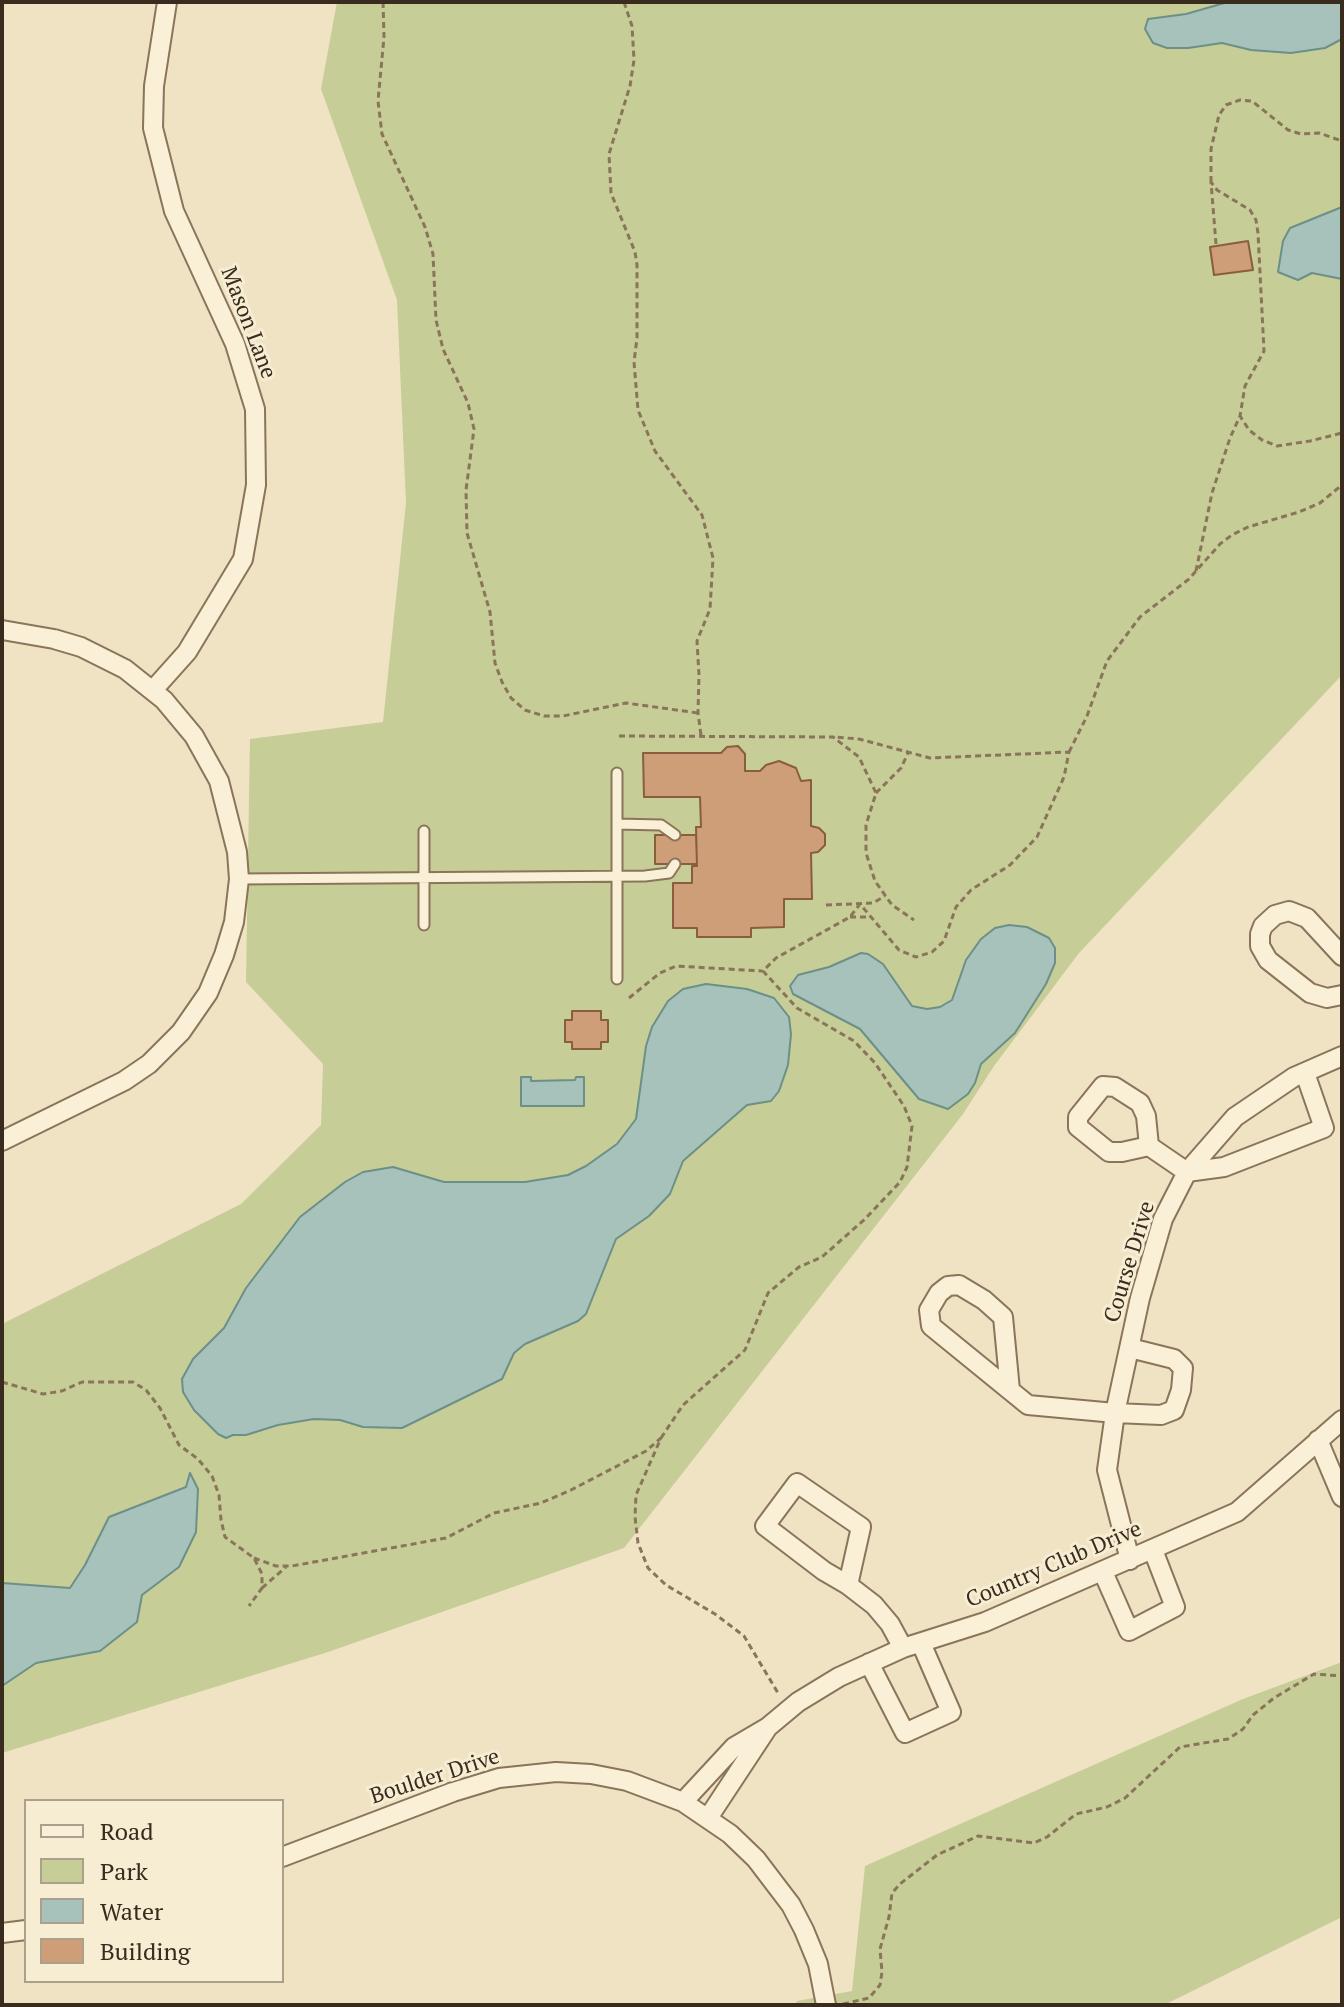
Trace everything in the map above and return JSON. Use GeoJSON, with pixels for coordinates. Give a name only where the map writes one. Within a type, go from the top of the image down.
{"type":"FeatureCollection","features":[{"type":"Feature","properties":{"kind":"street","name":"Mason Lane"},"geometry":{"type":"LineString","coordinates":[[153,690],[187,652],[243,559],[256,485],[255,409],[235,344],[174,211],[153,128],[154,86],[167,2]]}},
{"type":"Feature","properties":{"kind":"street"},"geometry":{"type":"LineString","coordinates":[[2,630],[38,635],[81,647],[125,669],[153,690],[204,750],[219,781],[237,852],[239,879],[234,922],[221,965],[208,993],[181,1032],[149,1064],[124,1081],[2,1141]]}},
{"type":"Feature","properties":{"kind":"street"},"geometry":{"type":"LineString","coordinates":[[1342,956],[1307,918],[1289,911],[1275,915],[1263,926],[1260,934],[1260,946],[1268,960],[1310,993],[1327,998],[1342,995]]}},
{"type":"Feature","properties":{"kind":"street","name":"Course Drive"},"geometry":{"type":"LineString","coordinates":[[1130,1560],[1107,1470],[1115,1413],[1140,1298],[1163,1219],[1187,1172],[1235,1117],[1294,1077],[1342,1056]]}},
{"type":"Feature","properties":{"kind":"street"},"geometry":{"type":"LineString","coordinates":[[1149,1146],[1187,1172],[1224,1167],[1324,1128],[1305,1073]]}},
{"type":"Feature","properties":{"kind":"street"},"geometry":{"type":"LineString","coordinates":[[1010,1390],[1003,1317],[984,1300],[959,1285],[948,1286],[939,1293],[929,1310],[931,1326],[1028,1405],[1161,1415],[1174,1410],[1181,1390],[1183,1368],[1174,1359],[1130,1348]]}},
{"type":"Feature","properties":{"kind":"street","name":"Country Club Drive"},"geometry":{"type":"LineString","coordinates":[[683,1802],[734,1747],[839,1677],[912,1646],[985,1622],[1237,1512],[1342,1420]]}},
{"type":"Feature","properties":{"kind":"street"},"geometry":{"type":"LineString","coordinates":[[1318,1440],[1342,1497]]}},
{"type":"Feature","properties":{"kind":"street"},"geometry":{"type":"LineString","coordinates":[[848,1585],[861,1527],[797,1483],[765,1526],[874,1605],[912,1646],[951,1712],[905,1733],[869,1663]]}},
{"type":"Feature","properties":{"kind":"street"},"geometry":{"type":"LineString","coordinates":[[1103,1572],[1129,1631],[1175,1607],[1153,1550]]}},
{"type":"Feature","properties":{"kind":"street","name":"Country Club Drive"},"geometry":{"type":"LineString","coordinates":[[708,1818],[768,1727]]}},
{"type":"Feature","properties":{"kind":"street","name":"Boulder Drive"},"geometry":{"type":"LineString","coordinates":[[284,1856],[476,1784],[516,1775],[556,1772],[610,1777],[644,1786],[683,1802],[708,1818],[756,1859],[791,1905],[818,1964],[826,2005]]}},
{"type":"Feature","properties":{"kind":"street"},"geometry":{"type":"LineString","coordinates":[[2,1933],[24,1930]]}},
{"type":"Feature","properties":{"kind":"lane"},"geometry":{"type":"LineString","coordinates":[[617,773],[617,979]]}},
{"type":"Feature","properties":{"kind":"lane"},"geometry":{"type":"LineString","coordinates":[[617,824],[661,825],[675,835]]}},
{"type":"Feature","properties":{"kind":"lane"},"geometry":{"type":"LineString","coordinates":[[424,831],[424,925]]}},
{"type":"Feature","properties":{"kind":"lane"},"geometry":{"type":"LineString","coordinates":[[239,879],[660,875],[669,873],[675,864]]}},
{"type":"Feature","properties":{"kind":"path"},"geometry":{"type":"LineString","coordinates":[[383,2],[384,37],[378,101],[382,134],[425,227],[433,254],[436,320],[443,349],[468,403],[474,429],[466,490],[467,533],[490,612],[495,663],[502,682],[511,698],[525,710],[544,716],[563,716],[626,703],[698,713]]}},
{"type":"Feature","properties":{"kind":"path"},"geometry":{"type":"LineString","coordinates":[[624,2],[632,26],[634,60],[630,86],[609,154],[611,193],[635,252],[637,265],[634,362],[638,410],[655,451],[702,515],[713,558],[710,609],[697,641],[701,735]]}},
{"type":"Feature","properties":{"kind":"path"},"geometry":{"type":"LineString","coordinates":[[1216,244],[1211,149],[1219,115],[1226,105],[1240,100],[1252,101],[1288,130],[1301,134],[1319,133],[1342,141]]}},
{"type":"Feature","properties":{"kind":"path"},"geometry":{"type":"LineString","coordinates":[[1196,571],[1212,493],[1240,416],[1245,386],[1264,351],[1256,220],[1250,210],[1217,190],[1211,182]]}},
{"type":"Feature","properties":{"kind":"path"},"geometry":{"type":"LineString","coordinates":[[1240,416],[1249,430],[1277,446],[1342,433]]}},
{"type":"Feature","properties":{"kind":"path"},"geometry":{"type":"LineString","coordinates":[[860,904],[899,950],[916,957],[932,952],[944,941],[956,907],[971,890],[1010,865],[1037,837],[1064,777],[1069,752],[1087,716],[1107,661],[1140,617],[1196,571],[1232,535],[1320,503],[1342,485]]}},
{"type":"Feature","properties":{"kind":"path"},"geometry":{"type":"LineString","coordinates":[[619,736],[833,737],[859,739],[930,758],[1069,752]]}},
{"type":"Feature","properties":{"kind":"path"},"geometry":{"type":"LineString","coordinates":[[833,737],[859,757],[876,793]]}},
{"type":"Feature","properties":{"kind":"path"},"geometry":{"type":"LineString","coordinates":[[909,752],[901,768],[876,793],[866,825],[866,853],[875,881],[885,896],[892,905],[914,920]]}},
{"type":"Feature","properties":{"kind":"path"},"geometry":{"type":"LineString","coordinates":[[826,905],[873,903],[885,896]]}},
{"type":"Feature","properties":{"kind":"path"},"geometry":{"type":"LineString","coordinates":[[763,971],[776,958],[850,917],[860,904]]}},
{"type":"Feature","properties":{"kind":"path"},"geometry":{"type":"LineString","coordinates":[[850,917],[872,918]]}},
{"type":"Feature","properties":{"kind":"path"},"geometry":{"type":"LineString","coordinates":[[629,998],[660,973],[676,966],[763,971],[797,1008],[854,1041],[875,1063],[904,1106],[912,1126],[907,1167],[900,1182],[887,1199],[822,1257],[799,1267],[768,1293],[745,1350],[683,1405],[661,1438],[636,1495],[638,1543],[648,1568],[666,1585],[715,1614],[744,1636],[789,1710]]}},
{"type":"Feature","properties":{"kind":"path"},"geometry":{"type":"LineString","coordinates":[[2,1382],[43,1394],[62,1391],[82,1382],[133,1382],[146,1390],[160,1408],[179,1445],[198,1459],[212,1476],[219,1495],[225,1537],[254,1558],[286,1567],[446,1538],[494,1513],[541,1503],[571,1490],[646,1451],[661,1438]]}},
{"type":"Feature","properties":{"kind":"path"},"geometry":{"type":"LineString","coordinates":[[254,1558],[262,1574],[262,1588]]}},
{"type":"Feature","properties":{"kind":"path"},"geometry":{"type":"LineString","coordinates":[[249,1606],[262,1588],[286,1567]]}},
{"type":"Feature","properties":{"kind":"path"},"geometry":{"type":"LineString","coordinates":[[839,2005],[869,1998],[880,1985],[880,1949],[892,1893],[937,1855],[978,1836],[1034,1843],[1047,1837],[1076,1814],[1107,1807],[1125,1798],[1180,1747],[1228,1739],[1243,1729],[1263,1706],[1314,1674],[1342,1676]]}},
{"type":"Feature","properties":{"kind":"green space"},"geometry":{"type":"Polygon","coordinates":[[[337,2],[1342,2],[1342,675],[1079,953],[994,1066],[963,1114],[624,1548],[328,1652],[2,1753],[2,1324],[241,1204],[321,1125],[323,1064],[246,982],[250,739],[383,722],[406,503],[397,300],[321,89],[337,2]]]}},
{"type":"Feature","properties":{"kind":"green space"},"geometry":{"type":"Polygon","coordinates":[[[1342,1662],[1342,1917],[1164,2005],[795,2005],[797,2001],[852,1991],[865,1866],[1243,1699],[1342,1662]]]}},
{"type":"Feature","properties":{"kind":"water"},"geometry":{"type":"Polygon","coordinates":[[[1228,2],[1342,2],[1342,39],[1325,48],[1291,53],[1251,50],[1222,43],[1167,48],[1153,43],[1145,29],[1148,19],[1186,14],[1228,2]]]}},
{"type":"Feature","properties":{"kind":"water"},"geometry":{"type":"Polygon","coordinates":[[[1342,207],[1342,279],[1312,273],[1298,280],[1278,272],[1283,241],[1290,228],[1342,207]]]}},
{"type":"Feature","properties":{"kind":"water"},"geometry":{"type":"Polygon","coordinates":[[[1009,925],[1027,927],[1049,938],[1055,948],[1055,963],[1046,984],[1015,1033],[981,1064],[968,1094],[948,1109],[919,1099],[860,1029],[793,994],[790,986],[798,975],[829,967],[861,953],[883,964],[912,1006],[927,1009],[940,1007],[952,1000],[966,960],[981,939],[995,928],[1009,925]]]}},
{"type":"Feature","properties":{"kind":"water"},"geometry":{"type":"Polygon","coordinates":[[[706,984],[747,989],[774,998],[789,1017],[788,1065],[779,1091],[771,1101],[747,1105],[683,1161],[670,1194],[649,1216],[616,1239],[586,1314],[578,1321],[525,1344],[514,1353],[502,1379],[402,1428],[363,1427],[340,1420],[314,1419],[226,1438],[194,1410],[183,1392],[182,1379],[193,1359],[224,1328],[246,1288],[300,1217],[363,1172],[393,1167],[444,1182],[525,1182],[568,1175],[586,1166],[617,1144],[636,1119],[646,1046],[652,1027],[668,1001],[683,989],[706,984]]]}},
{"type":"Feature","properties":{"kind":"water"},"geometry":{"type":"Polygon","coordinates":[[[521,1077],[531,1077],[531,1081],[584,1077],[584,1106],[521,1106],[521,1077]]]}},
{"type":"Feature","properties":{"kind":"water"},"geometry":{"type":"Polygon","coordinates":[[[190,1473],[198,1489],[196,1532],[179,1567],[142,1595],[137,1622],[100,1651],[36,1663],[2,1686],[2,1583],[70,1588],[109,1517],[186,1487],[190,1473]]]}},
{"type":"Feature","properties":{"kind":"building"},"geometry":{"type":"Polygon","coordinates":[[[1248,241],[1253,270],[1214,275],[1210,247],[1248,241]]]}},
{"type":"Feature","properties":{"kind":"building"},"geometry":{"type":"Polygon","coordinates":[[[738,746],[745,754],[745,771],[760,771],[766,765],[779,761],[796,768],[801,781],[811,780],[811,826],[825,834],[825,845],[818,852],[811,853],[812,899],[784,899],[784,927],[751,928],[751,937],[697,937],[697,928],[673,928],[673,883],[692,883],[692,866],[697,866],[696,827],[701,827],[700,797],[644,797],[643,753],[721,753],[727,747],[738,746]]]}},
{"type":"Feature","properties":{"kind":"building"},"geometry":{"type":"Polygon","coordinates":[[[655,835],[696,835],[697,864],[655,864],[655,835]]]}},
{"type":"Feature","properties":{"kind":"building"},"geometry":{"type":"Polygon","coordinates":[[[572,1011],[601,1011],[601,1020],[608,1020],[608,1042],[601,1042],[601,1049],[572,1049],[572,1042],[565,1042],[565,1020],[572,1020],[572,1011]]]}}]}
